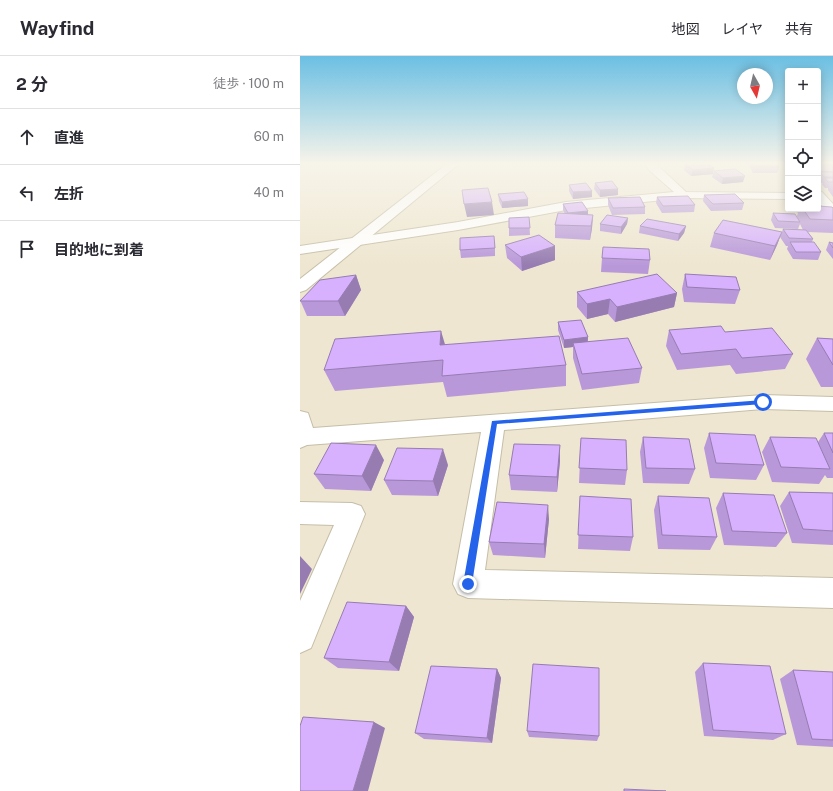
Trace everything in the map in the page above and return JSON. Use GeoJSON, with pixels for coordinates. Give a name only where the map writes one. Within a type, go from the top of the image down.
{"type":"FeatureCollection","features":[{"type":"Feature","properties":{"kind":"street"},"geometry":{"type":"LineString","coordinates":[[300,288],[412,197]]}},
{"type":"Feature","properties":{"kind":"street"},"geometry":{"type":"LineString","coordinates":[[300,250],[458,226],[566,206],[659,197]]}},
{"type":"Feature","properties":{"kind":"street"},"geometry":{"type":"LineString","coordinates":[[823,197],[833,212]]}},
{"type":"Feature","properties":{"kind":"street"},"geometry":{"type":"LineString","coordinates":[[301,432],[494,422],[763,402],[833,404]]}},
{"type":"Feature","properties":{"kind":"street"},"geometry":{"type":"LineString","coordinates":[[494,422],[468,584],[833,593]]}},
{"type":"Feature","properties":{"kind":"street"},"geometry":{"type":"LineString","coordinates":[[300,513],[352,514],[300,637]]}},
{"type":"Feature","properties":{"kind":"building"},"geometry":{"type":"Polygon","coordinates":[[[463,197],[491,197],[492,202],[464,204],[463,197]]]}},
{"type":"Feature","properties":{"kind":"building"},"geometry":{"type":"Polygon","coordinates":[[[500,197],[527,197],[528,199],[502,202],[500,197]]]}},
{"type":"Feature","properties":{"kind":"building"},"geometry":{"type":"Polygon","coordinates":[[[640,197],[645,207],[613,208],[608,198],[640,197]]]}},
{"type":"Feature","properties":{"kind":"building"},"geometry":{"type":"Polygon","coordinates":[[[657,197],[689,197],[695,205],[663,206],[657,197]]]}},
{"type":"Feature","properties":{"kind":"building"},"geometry":{"type":"Polygon","coordinates":[[[706,197],[738,197],[744,203],[713,204],[706,197]]]}},
{"type":"Feature","properties":{"kind":"building"},"geometry":{"type":"Polygon","coordinates":[[[582,202],[588,211],[568,213],[563,204],[582,202]]]}},
{"type":"Feature","properties":{"kind":"building"},"geometry":{"type":"Polygon","coordinates":[[[821,206],[833,208],[833,220],[810,219],[805,212],[821,212],[821,206]]]}},
{"type":"Feature","properties":{"kind":"building"},"geometry":{"type":"Polygon","coordinates":[[[558,213],[593,215],[591,226],[555,225],[558,213]]]}},
{"type":"Feature","properties":{"kind":"building"},"geometry":{"type":"Polygon","coordinates":[[[773,213],[795,214],[800,222],[778,221],[773,213]]]}},
{"type":"Feature","properties":{"kind":"building"},"geometry":{"type":"Polygon","coordinates":[[[607,215],[628,218],[621,227],[600,224],[607,215]]]}},
{"type":"Feature","properties":{"kind":"building"},"geometry":{"type":"Polygon","coordinates":[[[529,217],[530,228],[509,228],[509,218],[529,217]]]}},
{"type":"Feature","properties":{"kind":"building"},"geometry":{"type":"Polygon","coordinates":[[[647,219],[686,226],[679,234],[640,226],[647,219]]]}},
{"type":"Feature","properties":{"kind":"building"},"geometry":{"type":"Polygon","coordinates":[[[723,220],[782,232],[775,246],[714,233],[723,220]]]}},
{"type":"Feature","properties":{"kind":"building"},"geometry":{"type":"Polygon","coordinates":[[[783,229],[806,230],[813,239],[789,238],[783,229]]]}},
{"type":"Feature","properties":{"kind":"building"},"geometry":{"type":"Polygon","coordinates":[[[539,235],[555,246],[521,257],[505,245],[539,235]]]}},
{"type":"Feature","properties":{"kind":"building"},"geometry":{"type":"Polygon","coordinates":[[[494,236],[495,248],[460,250],[460,238],[494,236]]]}},
{"type":"Feature","properties":{"kind":"building"},"geometry":{"type":"Polygon","coordinates":[[[790,242],[814,242],[821,252],[796,252],[790,242]]]}},
{"type":"Feature","properties":{"kind":"building"},"geometry":{"type":"Polygon","coordinates":[[[603,247],[649,249],[650,260],[602,258],[603,247]]]}},
{"type":"Feature","properties":{"kind":"building"},"geometry":{"type":"Polygon","coordinates":[[[657,274],[677,293],[617,307],[610,299],[587,304],[577,292],[657,274]]]}},
{"type":"Feature","properties":{"kind":"building"},"geometry":{"type":"Polygon","coordinates":[[[685,274],[736,277],[740,290],[687,287],[685,274]]]}},
{"type":"Feature","properties":{"kind":"building"},"geometry":{"type":"Polygon","coordinates":[[[356,275],[338,301],[300,301],[320,280],[356,275]]]}},
{"type":"Feature","properties":{"kind":"building"},"geometry":{"type":"Polygon","coordinates":[[[581,320],[588,337],[564,340],[558,322],[581,320]]]}},
{"type":"Feature","properties":{"kind":"building"},"geometry":{"type":"Polygon","coordinates":[[[721,326],[725,332],[772,328],[793,354],[742,358],[736,349],[681,354],[669,330],[721,326]]]}},
{"type":"Feature","properties":{"kind":"building"},"geometry":{"type":"Polygon","coordinates":[[[441,331],[440,345],[559,336],[566,365],[442,376],[443,360],[324,370],[335,339],[441,331]]]}},
{"type":"Feature","properties":{"kind":"building"},"geometry":{"type":"Polygon","coordinates":[[[628,338],[642,368],[582,374],[573,343],[628,338]]]}},
{"type":"Feature","properties":{"kind":"building"},"geometry":{"type":"Polygon","coordinates":[[[817,338],[833,339],[833,365],[817,338]]]}},
{"type":"Feature","properties":{"kind":"building"},"geometry":{"type":"Polygon","coordinates":[[[709,433],[755,435],[764,465],[716,463],[709,433]]]}},
{"type":"Feature","properties":{"kind":"building"},"geometry":{"type":"Polygon","coordinates":[[[824,433],[833,433],[833,453],[824,433]]]}},
{"type":"Feature","properties":{"kind":"building"},"geometry":{"type":"Polygon","coordinates":[[[643,437],[689,439],[695,469],[646,468],[643,437]]]}},
{"type":"Feature","properties":{"kind":"building"},"geometry":{"type":"Polygon","coordinates":[[[770,437],[816,438],[830,469],[781,467],[770,437]]]}},
{"type":"Feature","properties":{"kind":"building"},"geometry":{"type":"Polygon","coordinates":[[[581,438],[626,440],[627,470],[579,468],[581,438]]]}},
{"type":"Feature","properties":{"kind":"building"},"geometry":{"type":"Polygon","coordinates":[[[331,443],[376,445],[362,476],[314,474],[331,443]]]}},
{"type":"Feature","properties":{"kind":"building"},"geometry":{"type":"Polygon","coordinates":[[[514,444],[560,445],[557,477],[509,475],[514,444]]]}},
{"type":"Feature","properties":{"kind":"building"},"geometry":{"type":"Polygon","coordinates":[[[397,448],[443,449],[433,481],[384,480],[397,448]]]}},
{"type":"Feature","properties":{"kind":"building"},"geometry":{"type":"Polygon","coordinates":[[[789,492],[833,493],[833,531],[803,529],[789,492]]]}},
{"type":"Feature","properties":{"kind":"building"},"geometry":{"type":"Polygon","coordinates":[[[723,493],[774,495],[787,533],[732,531],[723,493]]]}},
{"type":"Feature","properties":{"kind":"building"},"geometry":{"type":"Polygon","coordinates":[[[580,496],[631,499],[633,537],[578,535],[580,496]]]}},
{"type":"Feature","properties":{"kind":"building"},"geometry":{"type":"Polygon","coordinates":[[[658,496],[709,498],[717,537],[662,535],[658,496]]]}},
{"type":"Feature","properties":{"kind":"building"},"geometry":{"type":"Polygon","coordinates":[[[497,502],[548,505],[544,544],[489,542],[497,502]]]}},
{"type":"Feature","properties":{"kind":"building"},"geometry":{"type":"Polygon","coordinates":[[[347,602],[406,606],[389,662],[324,658],[347,602]]]}},
{"type":"Feature","properties":{"kind":"building"},"geometry":{"type":"Polygon","coordinates":[[[703,663],[770,666],[786,734],[713,730],[703,663]]]}},
{"type":"Feature","properties":{"kind":"building"},"geometry":{"type":"Polygon","coordinates":[[[533,664],[599,668],[599,736],[527,731],[533,664]]]}},
{"type":"Feature","properties":{"kind":"building"},"geometry":{"type":"Polygon","coordinates":[[[431,666],[497,669],[487,738],[415,733],[431,666]]]}},
{"type":"Feature","properties":{"kind":"building"},"geometry":{"type":"Polygon","coordinates":[[[793,670],[833,672],[833,740],[812,739],[793,670]]]}},
{"type":"Feature","properties":{"kind":"building"},"geometry":{"type":"Polygon","coordinates":[[[303,717],[374,722],[353,791],[300,791],[300,726],[303,717]]]}},
{"type":"Feature","properties":{"kind":"building"},"geometry":{"type":"Polygon","coordinates":[[[624,789],[666,791],[624,791],[624,789]]]}},
{"type":"Feature","properties":{"kind":"route"},"geometry":{"type":"LineString","coordinates":[[468,584],[494,422],[763,402]]}}]}
